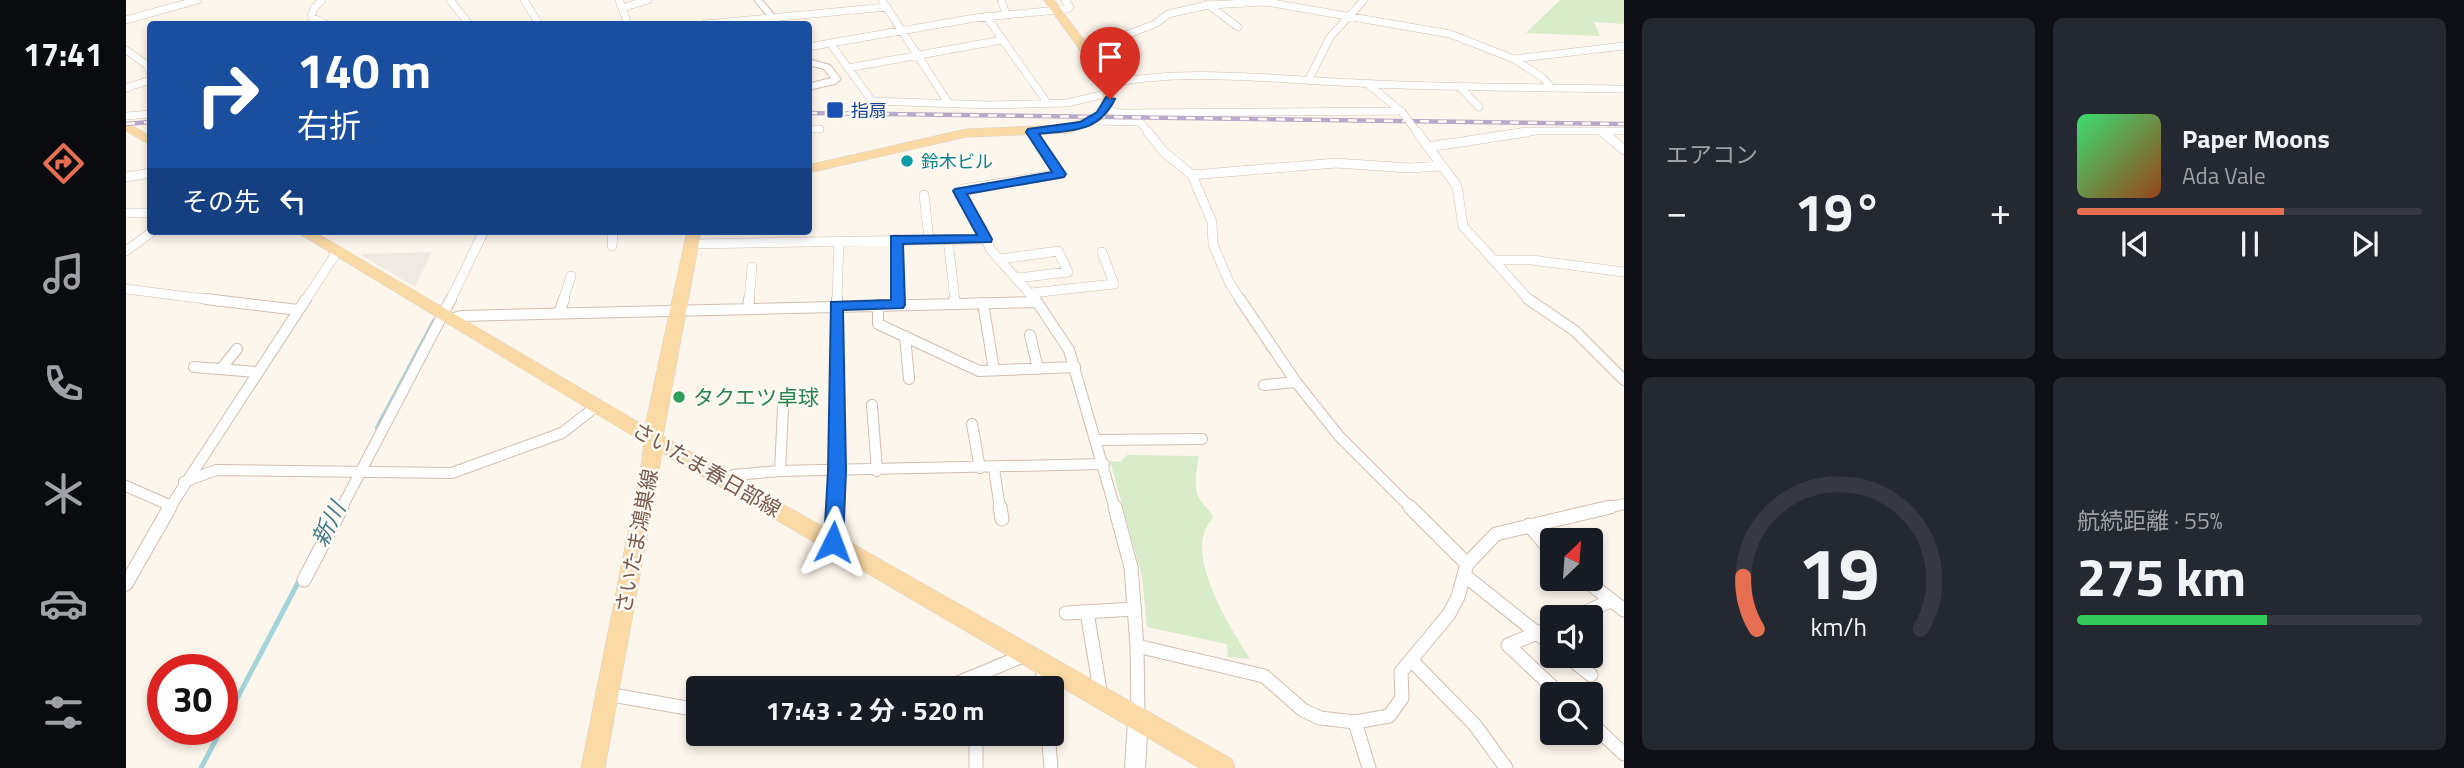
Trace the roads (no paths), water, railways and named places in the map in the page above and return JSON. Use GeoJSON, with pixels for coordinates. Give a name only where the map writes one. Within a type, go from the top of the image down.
{"type":"FeatureCollection","features":[{"type":"Feature","properties":{"kind":"main road"},"geometry":{"type":"LineString","coordinates":[[812,168],[966,133],[1069,129],[1092,121],[1106,109],[1108,89],[1056,3]]}},
{"type":"Feature","properties":{"kind":"main road"},"geometry":{"type":"LineString","coordinates":[[126,126],[147,139]]}},
{"type":"Feature","properties":{"kind":"main road","name":"さいたま春日部線"},"geometry":{"type":"LineString","coordinates":[[309,235],[653,439],[1223,768]]}},
{"type":"Feature","properties":{"kind":"main road","name":"さいたま鴻巣線"},"geometry":{"type":"LineString","coordinates":[[593,768],[692,238]]}},
{"type":"Feature","properties":{"kind":"street"},"geometry":{"type":"LineString","coordinates":[[126,20],[198,0]]}},
{"type":"Feature","properties":{"kind":"street"},"geometry":{"type":"LineString","coordinates":[[320,21],[311,17],[322,0]]}},
{"type":"Feature","properties":{"kind":"street"},"geometry":{"type":"LineString","coordinates":[[450,0],[467,21]]}},
{"type":"Feature","properties":{"kind":"street"},"geometry":{"type":"LineString","coordinates":[[524,0],[537,21]]}},
{"type":"Feature","properties":{"kind":"street"},"geometry":{"type":"LineString","coordinates":[[619,0],[627,21]]}},
{"type":"Feature","properties":{"kind":"street"},"geometry":{"type":"LineString","coordinates":[[622,8],[648,0]]}},
{"type":"Feature","properties":{"kind":"street"},"geometry":{"type":"LineString","coordinates":[[758,0],[775,21]]}},
{"type":"Feature","properties":{"kind":"street"},"geometry":{"type":"LineString","coordinates":[[882,0],[949,104]]}},
{"type":"Feature","properties":{"kind":"street"},"geometry":{"type":"LineString","coordinates":[[1000,0],[1006,14]]}},
{"type":"Feature","properties":{"kind":"street"},"geometry":{"type":"LineString","coordinates":[[1308,81],[1317,53],[1332,30],[1363,0]]}},
{"type":"Feature","properties":{"kind":"street"},"geometry":{"type":"LineString","coordinates":[[1205,2],[1238,27]]}},
{"type":"Feature","properties":{"kind":"street"},"geometry":{"type":"LineString","coordinates":[[1086,50],[1116,41],[1155,24],[1165,15],[1205,2],[1266,2],[1450,34],[1514,59],[1543,78],[1551,87]]}},
{"type":"Feature","properties":{"kind":"street"},"geometry":{"type":"LineString","coordinates":[[812,46],[1056,3]]}},
{"type":"Feature","properties":{"kind":"street"},"geometry":{"type":"LineString","coordinates":[[783,21],[887,7]]}},
{"type":"Feature","properties":{"kind":"street"},"geometry":{"type":"LineString","coordinates":[[986,16],[1048,104]]}},
{"type":"Feature","properties":{"kind":"street"},"geometry":{"type":"LineString","coordinates":[[848,68],[1002,40]]}},
{"type":"Feature","properties":{"kind":"street"},"geometry":{"type":"LineString","coordinates":[[830,43],[872,101],[949,104],[1067,103],[1146,76],[1624,89]]}},
{"type":"Feature","properties":{"kind":"street"},"geometry":{"type":"LineString","coordinates":[[1514,59],[1624,46]]}},
{"type":"Feature","properties":{"kind":"street"},"geometry":{"type":"LineString","coordinates":[[126,50],[147,65]]}},
{"type":"Feature","properties":{"kind":"street"},"geometry":{"type":"LineString","coordinates":[[812,63],[828,67],[836,80],[812,86]]}},
{"type":"Feature","properties":{"kind":"street"},"geometry":{"type":"LineString","coordinates":[[812,68],[828,67]]}},
{"type":"Feature","properties":{"kind":"street"},"geometry":{"type":"LineString","coordinates":[[126,88],[147,81]]}},
{"type":"Feature","properties":{"kind":"street"},"geometry":{"type":"LineString","coordinates":[[1368,84],[1401,111],[1457,186],[1464,226],[1528,299],[1575,331],[1624,380]]}},
{"type":"Feature","properties":{"kind":"street"},"geometry":{"type":"LineString","coordinates":[[1459,86],[1479,107]]}},
{"type":"Feature","properties":{"kind":"street"},"geometry":{"type":"LineString","coordinates":[[1106,109],[1120,113],[1401,111]]}},
{"type":"Feature","properties":{"kind":"street"},"geometry":{"type":"LineString","coordinates":[[126,116],[147,114]]}},
{"type":"Feature","properties":{"kind":"street"},"geometry":{"type":"LineString","coordinates":[[1092,121],[1140,122],[1163,151],[1192,175],[1212,222],[1213,244],[1229,282],[1296,382],[1339,436],[1466,569],[1538,634],[1508,645],[1546,682]]}},
{"type":"Feature","properties":{"kind":"street"},"geometry":{"type":"LineString","coordinates":[[812,128],[820,129]]}},
{"type":"Feature","properties":{"kind":"street"},"geometry":{"type":"LineString","coordinates":[[1427,147],[1536,131],[1624,131]]}},
{"type":"Feature","properties":{"kind":"street"},"geometry":{"type":"LineString","coordinates":[[1602,131],[1624,150]]}},
{"type":"Feature","properties":{"kind":"street"},"geometry":{"type":"LineString","coordinates":[[1032,132],[1060,174],[959,191],[990,248],[1034,298],[1069,350],[1097,440],[1131,568],[1137,646],[1138,720],[1135,768]]}},
{"type":"Feature","properties":{"kind":"street"},"geometry":{"type":"LineString","coordinates":[[1192,175],[1336,163],[1409,168],[1442,166]]}},
{"type":"Feature","properties":{"kind":"street"},"geometry":{"type":"LineString","coordinates":[[126,177],[147,174]]}},
{"type":"Feature","properties":{"kind":"street"},"geometry":{"type":"LineString","coordinates":[[924,195],[929,239]]}},
{"type":"Feature","properties":{"kind":"street"},"geometry":{"type":"LineString","coordinates":[[127,214],[147,213]]}},
{"type":"Feature","properties":{"kind":"street"},"geometry":{"type":"LineString","coordinates":[[126,251],[148,235]]}},
{"type":"Feature","properties":{"kind":"street"},"geometry":{"type":"LineString","coordinates":[[304,580],[447,317],[482,235]]}},
{"type":"Feature","properties":{"kind":"street"},"geometry":{"type":"LineString","coordinates":[[612,246],[613,235]]}},
{"type":"Feature","properties":{"kind":"street"},"geometry":{"type":"LineString","coordinates":[[765,242],[766,235]]}},
{"type":"Feature","properties":{"kind":"street"},"geometry":{"type":"LineString","coordinates":[[692,238],[765,242],[986,239]]}},
{"type":"Feature","properties":{"kind":"street"},"geometry":{"type":"LineString","coordinates":[[896,239],[898,305]]}},
{"type":"Feature","properties":{"kind":"street"},"geometry":{"type":"LineString","coordinates":[[948,239],[954,304]]}},
{"type":"Feature","properties":{"kind":"street"},"geometry":{"type":"LineString","coordinates":[[833,542],[837,471],[836,305],[839,241]]}},
{"type":"Feature","properties":{"kind":"street"},"geometry":{"type":"LineString","coordinates":[[1002,259],[1058,251],[1068,272],[1018,278]]}},
{"type":"Feature","properties":{"kind":"street"},"geometry":{"type":"LineString","coordinates":[[126,584],[169,505],[337,252]]}},
{"type":"Feature","properties":{"kind":"street"},"geometry":{"type":"LineString","coordinates":[[447,317],[954,304],[1034,298],[1114,284],[1102,252]]}},
{"type":"Feature","properties":{"kind":"street"},"geometry":{"type":"LineString","coordinates":[[1494,260],[1532,260],[1624,271]]}},
{"type":"Feature","properties":{"kind":"street"},"geometry":{"type":"LineString","coordinates":[[748,309],[752,267]]}},
{"type":"Feature","properties":{"kind":"street"},"geometry":{"type":"LineString","coordinates":[[559,313],[571,276]]}},
{"type":"Feature","properties":{"kind":"street"},"geometry":{"type":"LineString","coordinates":[[126,289],[298,310]]}},
{"type":"Feature","properties":{"kind":"street"},"geometry":{"type":"LineString","coordinates":[[983,303],[994,370]]}},
{"type":"Feature","properties":{"kind":"street"},"geometry":{"type":"LineString","coordinates":[[878,305],[878,324],[979,371],[1074,368]]}},
{"type":"Feature","properties":{"kind":"street"},"geometry":{"type":"LineString","coordinates":[[1030,335],[1038,369]]}},
{"type":"Feature","properties":{"kind":"street"},"geometry":{"type":"LineString","coordinates":[[905,336],[909,379]]}},
{"type":"Feature","properties":{"kind":"street"},"geometry":{"type":"LineString","coordinates":[[221,369],[237,349]]}},
{"type":"Feature","properties":{"kind":"street"},"geometry":{"type":"LineString","coordinates":[[194,367],[257,372]]}},
{"type":"Feature","properties":{"kind":"street"},"geometry":{"type":"LineString","coordinates":[[1264,385],[1296,382]]}},
{"type":"Feature","properties":{"kind":"street"},"geometry":{"type":"LineString","coordinates":[[184,482],[216,470],[452,473],[562,433],[598,405]]}},
{"type":"Feature","properties":{"kind":"street"},"geometry":{"type":"LineString","coordinates":[[872,405],[877,471]]}},
{"type":"Feature","properties":{"kind":"street"},"geometry":{"type":"LineString","coordinates":[[780,471],[783,408]]}},
{"type":"Feature","properties":{"kind":"street"},"geometry":{"type":"LineString","coordinates":[[972,424],[980,468]]}},
{"type":"Feature","properties":{"kind":"street"},"geometry":{"type":"LineString","coordinates":[[1097,440],[1202,439]]}},
{"type":"Feature","properties":{"kind":"street"},"geometry":{"type":"LineString","coordinates":[[722,479],[734,475],[780,471],[1104,464]]}},
{"type":"Feature","properties":{"kind":"street"},"geometry":{"type":"LineString","coordinates":[[994,468],[1002,519]]}},
{"type":"Feature","properties":{"kind":"street"},"geometry":{"type":"LineString","coordinates":[[126,486],[169,505]]}},
{"type":"Feature","properties":{"kind":"street"},"geometry":{"type":"LineString","coordinates":[[1137,646],[1264,676],[1303,710],[1321,718],[1355,722],[1389,716],[1402,698],[1401,672],[1449,614],[1466,569],[1496,534],[1624,504]]}},
{"type":"Feature","properties":{"kind":"street"},"geometry":{"type":"LineString","coordinates":[[1529,525],[1540,538]]}},
{"type":"Feature","properties":{"kind":"street"},"geometry":{"type":"LineString","coordinates":[[1599,592],[1624,610]]}},
{"type":"Feature","properties":{"kind":"street"},"geometry":{"type":"LineString","coordinates":[[1601,605],[1610,601]]}},
{"type":"Feature","properties":{"kind":"street"},"geometry":{"type":"LineString","coordinates":[[1066,613],[1135,609]]}},
{"type":"Feature","properties":{"kind":"street"},"geometry":{"type":"LineString","coordinates":[[1087,612],[1101,698]]}},
{"type":"Feature","properties":{"kind":"street"},"geometry":{"type":"LineString","coordinates":[[990,676],[1034,659],[1040,676]]}},
{"type":"Feature","properties":{"kind":"street"},"geometry":{"type":"LineString","coordinates":[[1412,661],[1475,725],[1506,768]]}},
{"type":"Feature","properties":{"kind":"street"},"geometry":{"type":"LineString","coordinates":[[1581,668],[1591,676]]}},
{"type":"Feature","properties":{"kind":"street"},"geometry":{"type":"LineString","coordinates":[[607,694],[686,708]]}},
{"type":"Feature","properties":{"kind":"street"},"geometry":{"type":"LineString","coordinates":[[1355,722],[1369,768]]}},
{"type":"Feature","properties":{"kind":"street"},"geometry":{"type":"LineString","coordinates":[[1603,734],[1624,754]]}},
{"type":"Feature","properties":{"kind":"street"},"geometry":{"type":"LineString","coordinates":[[975,746],[976,768]]}},
{"type":"Feature","properties":{"kind":"street"},"geometry":{"type":"LineString","coordinates":[[1049,746],[1051,768]]}},
{"type":"Feature","properties":{"kind":"waterway","name":"新川"},"geometry":{"type":"LineString","coordinates":[[377,428],[434,321]]}},
{"type":"Feature","properties":{"kind":"waterway","name":"新川"},"geometry":{"type":"LineString","coordinates":[[238,697],[300,579]]}},
{"type":"Feature","properties":{"kind":"waterway","name":"新川"},"geometry":{"type":"LineString","coordinates":[[201,768],[213,745]]}},
{"type":"Feature","properties":{"kind":"railway"},"geometry":{"type":"LineString","coordinates":[[812,113],[1624,124]]}},
{"type":"Feature","properties":{"kind":"railway"},"geometry":{"type":"LineString","coordinates":[[126,124],[147,122]]}},
{"type":"Feature","properties":{"kind":"place","name":"指扇"},"geometry":{"type":"Point","coordinates":[835,110]}},
{"type":"Feature","properties":{"kind":"place","name":"鈴木ビル"},"geometry":{"type":"Point","coordinates":[907,161]}},
{"type":"Feature","properties":{"kind":"place","name":"タクエツ卓球"},"geometry":{"type":"Point","coordinates":[679,397]}}]}
